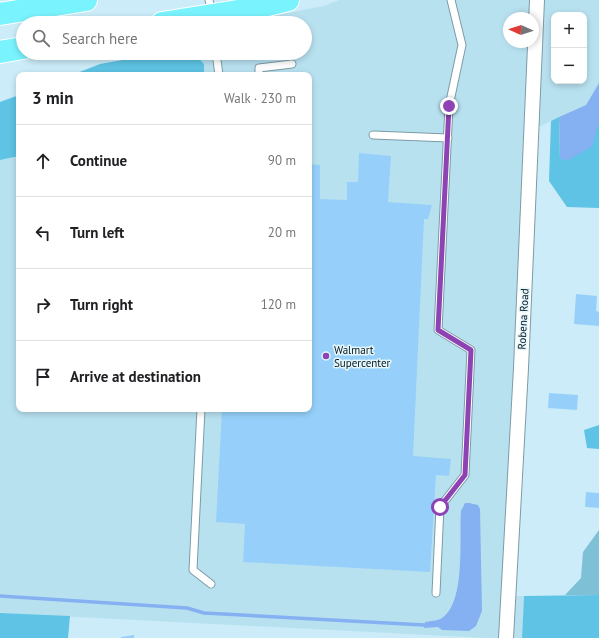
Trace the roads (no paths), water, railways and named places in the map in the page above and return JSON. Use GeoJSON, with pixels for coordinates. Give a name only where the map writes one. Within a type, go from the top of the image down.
{"type":"FeatureCollection","features":[{"type":"Feature","properties":{"kind":"main road"},"geometry":{"type":"LineString","coordinates":[[0,14],[51,3],[86,0]]}},
{"type":"Feature","properties":{"kind":"main road"},"geometry":{"type":"LineString","coordinates":[[193,16],[211,12],[251,9],[288,0]]}},
{"type":"Feature","properties":{"kind":"main road"},"geometry":{"type":"LineString","coordinates":[[0,52],[16,49]]}},
{"type":"Feature","properties":{"kind":"street","name":"Robena Road"},"geometry":{"type":"LineString","coordinates":[[506,638],[521,368],[537,0]]}},
{"type":"Feature","properties":{"kind":"lane"},"geometry":{"type":"LineString","coordinates":[[436,593],[440,507],[465,475],[471,350],[438,330],[449,106],[462,45],[451,0]]}},
{"type":"Feature","properties":{"kind":"lane"},"geometry":{"type":"LineString","coordinates":[[217,60],[219,72]]}},
{"type":"Feature","properties":{"kind":"lane"},"geometry":{"type":"LineString","coordinates":[[259,72],[259,68],[292,64]]}},
{"type":"Feature","properties":{"kind":"lane"},"geometry":{"type":"LineString","coordinates":[[373,135],[448,138]]}},
{"type":"Feature","properties":{"kind":"lane"},"geometry":{"type":"LineString","coordinates":[[201,412],[194,570],[211,584]]}},
{"type":"Feature","properties":{"kind":"waterway"},"geometry":{"type":"LineString","coordinates":[[0,596],[187,608],[204,613],[424,625]]}},
{"type":"Feature","properties":{"kind":"place","name":"Walmart Supercenter"},"geometry":{"type":"Point","coordinates":[326,356]}}]}
